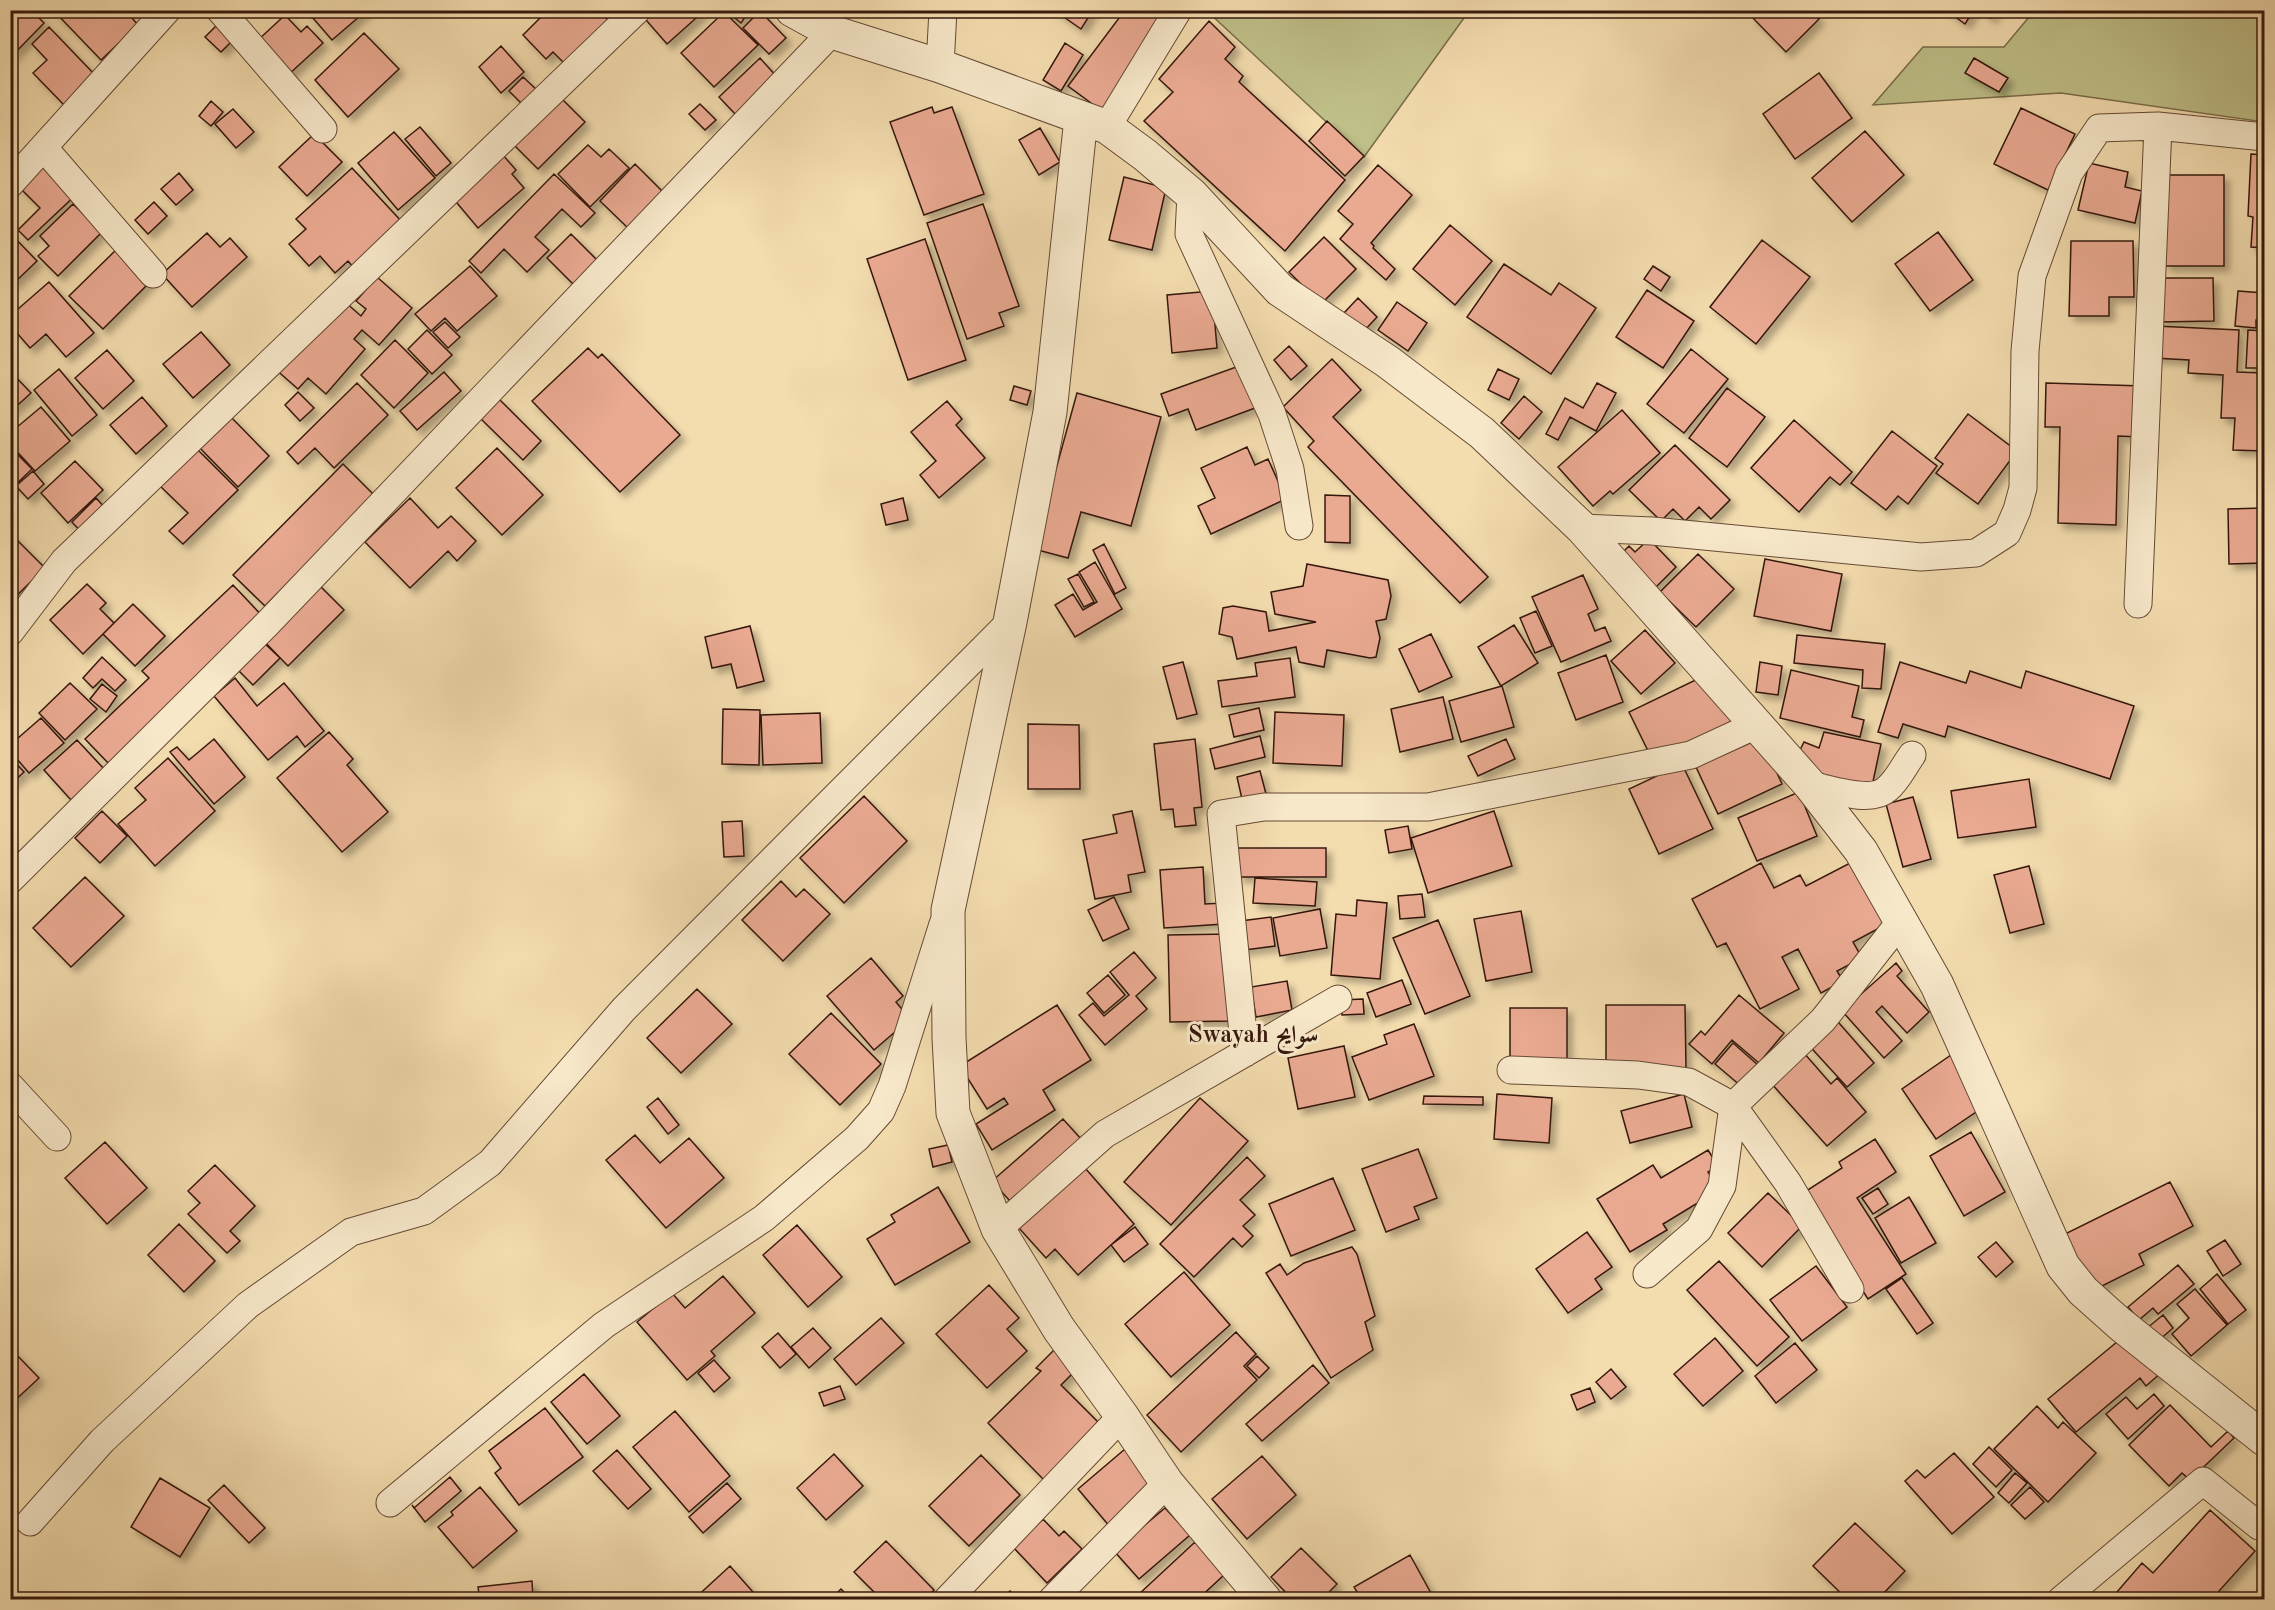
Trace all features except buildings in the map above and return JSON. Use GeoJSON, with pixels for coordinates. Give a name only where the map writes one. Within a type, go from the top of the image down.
{"type":"FeatureCollection","features":[{"type":"Feature","properties":{"kind":"street"},"geometry":{"type":"LineString","coordinates":[[10,184],[167,10]]}},
{"type":"Feature","properties":{"kind":"street"},"geometry":{"type":"LineString","coordinates":[[220,10],[323,129]]}},
{"type":"Feature","properties":{"kind":"street"},"geometry":{"type":"LineString","coordinates":[[10,632],[63,561],[637,10]]}},
{"type":"Feature","properties":{"kind":"street"},"geometry":{"type":"LineString","coordinates":[[792,10],[832,32],[940,66],[1094,122],[1145,154],[1191,194],[1280,290],[1388,362],[1482,433],[1582,528],[1758,724],[1810,785],[1861,851],[1937,985],[2063,1266],[2083,1291],[2120,1324],[2265,1438]]}},
{"type":"Feature","properties":{"kind":"street"},"geometry":{"type":"LineString","coordinates":[[940,66],[943,10]]}},
{"type":"Feature","properties":{"kind":"street"},"geometry":{"type":"LineString","coordinates":[[390,1503],[604,1324],[764,1218],[857,1138],[881,1111],[948,910],[1010,622],[1050,412],[1094,122],[1178,10]]}},
{"type":"Feature","properties":{"kind":"street"},"geometry":{"type":"LineString","coordinates":[[10,880],[268,623],[832,32]]}},
{"type":"Feature","properties":{"kind":"street"},"geometry":{"type":"LineString","coordinates":[[1582,528],[1652,531],[1921,557],[1976,553],[2007,533],[2017,510],[2023,488],[2025,351],[2032,276],[2069,173],[2099,128],[2158,126],[2265,137]]}},
{"type":"Feature","properties":{"kind":"street"},"geometry":{"type":"LineString","coordinates":[[2138,604],[2158,126]]}},
{"type":"Feature","properties":{"kind":"street"},"geometry":{"type":"LineString","coordinates":[[44,148],[153,274]]}},
{"type":"Feature","properties":{"kind":"street"},"geometry":{"type":"LineString","coordinates":[[1191,194],[1189,234],[1272,414],[1290,469],[1299,526]]}},
{"type":"Feature","properties":{"kind":"street"},"geometry":{"type":"LineString","coordinates":[[30,1522],[102,1441],[248,1305],[351,1232],[424,1210],[490,1163],[624,1009],[1010,622]]}},
{"type":"Feature","properties":{"kind":"street"},"geometry":{"type":"LineString","coordinates":[[1245,1053],[1221,814],[1264,807],[1428,807],[1691,755],[1758,724]]}},
{"type":"Feature","properties":{"kind":"street"},"geometry":{"type":"LineString","coordinates":[[1810,785],[1868,796],[1880,794],[1889,788],[1912,755]]}},
{"type":"Feature","properties":{"kind":"street"},"geometry":{"type":"LineString","coordinates":[[948,910],[948,1038],[953,1113],[998,1229],[1059,1329],[1167,1483],[1265,1599]]}},
{"type":"Feature","properties":{"kind":"street"},"geometry":{"type":"LineString","coordinates":[[1647,1274],[1699,1229],[1722,1186],[1733,1106],[1823,1020],[1901,921]]}},
{"type":"Feature","properties":{"kind":"street"},"geometry":{"type":"LineString","coordinates":[[998,1229],[1105,1134],[1338,999]]}},
{"type":"Feature","properties":{"kind":"street"},"geometry":{"type":"LineString","coordinates":[[1511,1070],[1638,1075],[1689,1083],[1733,1106],[1788,1183],[1850,1289]]}},
{"type":"Feature","properties":{"kind":"street"},"geometry":{"type":"LineString","coordinates":[[10,1086],[57,1137]]}},
{"type":"Feature","properties":{"kind":"street"},"geometry":{"type":"LineString","coordinates":[[947,1599],[1122,1416]]}},
{"type":"Feature","properties":{"kind":"street"},"geometry":{"type":"LineString","coordinates":[[2061,1599],[2203,1481],[2259,1526],[2265,1522]]}},
{"type":"Feature","properties":{"kind":"street"},"geometry":{"type":"LineString","coordinates":[[1052,1599],[1167,1483]]}},
{"type":"Feature","properties":{"kind":"green space"},"geometry":{"type":"Polygon","coordinates":[[[1207,11],[1469,11],[1364,157],[1207,11]]]}},
{"type":"Feature","properties":{"kind":"green space"},"geometry":{"type":"Polygon","coordinates":[[[2034,11],[2264,11],[2264,122],[2061,93],[1873,105],[1923,47],[2004,47],[2034,11]]]}},
{"type":"Feature","properties":{"kind":"district","name":"Swayah سوايح"},"geometry":{"type":"Point","coordinates":[1253,1036]}}]}
